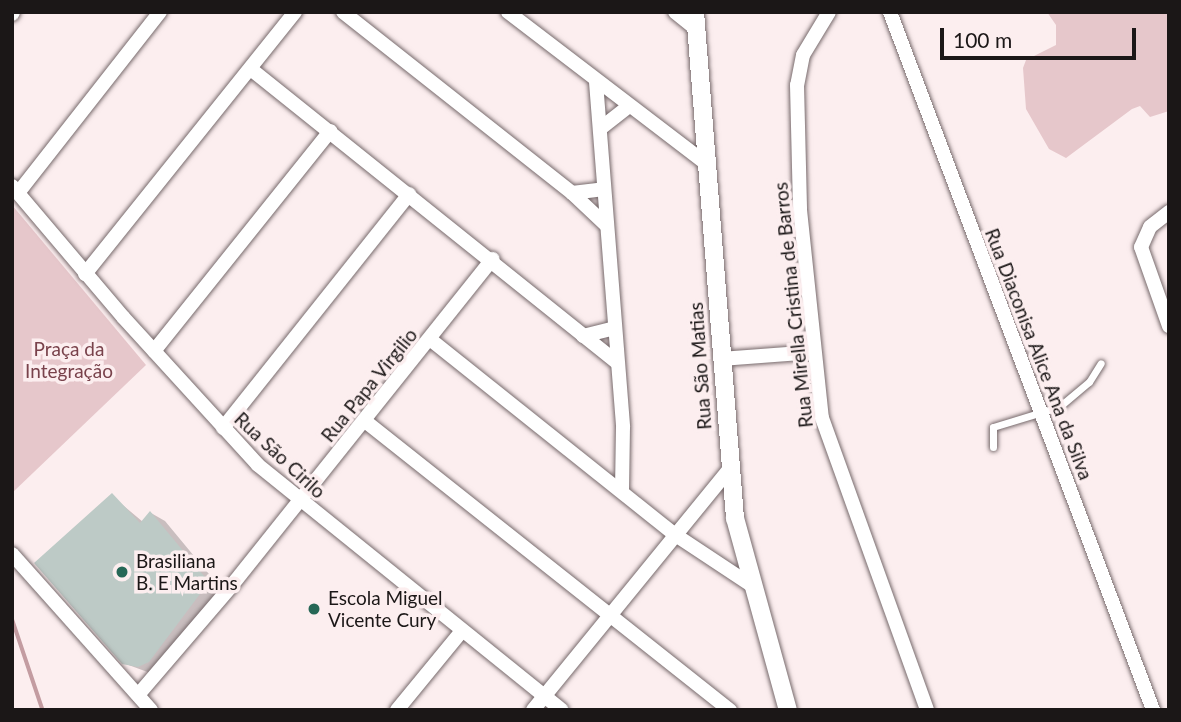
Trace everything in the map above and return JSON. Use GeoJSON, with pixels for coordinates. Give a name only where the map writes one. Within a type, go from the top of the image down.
{"type":"FeatureCollection","features":[{"type":"Feature","properties":{"kind":"street"},"geometry":{"type":"LineString","coordinates":[[15,190],[160,12]]}},
{"type":"Feature","properties":{"kind":"street"},"geometry":{"type":"LineString","coordinates":[[85,274],[252,70],[296,12]]}},
{"type":"Feature","properties":{"kind":"street"},"geometry":{"type":"LineString","coordinates":[[343,12],[572,193],[606,225]]}},
{"type":"Feature","properties":{"kind":"street"},"geometry":{"type":"LineString","coordinates":[[508,12],[628,107],[707,164]]}},
{"type":"Feature","properties":{"kind":"street"},"geometry":{"type":"LineString","coordinates":[[675,12],[696,21]]}},
{"type":"Feature","properties":{"kind":"street","name":"Rua Mirella Cristina de Barros"},"geometry":{"type":"LineString","coordinates":[[829,12],[803,55],[797,85],[800,210],[814,352],[828,443],[927,710]]}},
{"type":"Feature","properties":{"kind":"street","name":"Rua Diaconisa Alice Ana da Silva"},"geometry":{"type":"LineString","coordinates":[[890,12],[1153,710]]}},
{"type":"Feature","properties":{"kind":"street","name":"Rua São Matias"},"geometry":{"type":"LineString","coordinates":[[696,21],[729,470],[735,518],[788,710]]}},
{"type":"Feature","properties":{"kind":"street"},"geometry":{"type":"LineString","coordinates":[[252,70],[492,259],[616,362]]}},
{"type":"Feature","properties":{"kind":"street"},"geometry":{"type":"LineString","coordinates":[[596,82],[623,454],[621,491]]}},
{"type":"Feature","properties":{"kind":"street"},"geometry":{"type":"LineString","coordinates":[[601,128],[628,107]]}},
{"type":"Feature","properties":{"kind":"street"},"geometry":{"type":"LineString","coordinates":[[154,351],[330,131]]}},
{"type":"Feature","properties":{"kind":"street"},"geometry":{"type":"LineString","coordinates":[[572,193],[604,189]]}},
{"type":"Feature","properties":{"kind":"street","name":"Rua São Cirilo"},"geometry":{"type":"LineString","coordinates":[[15,190],[85,274],[223,428],[298,502],[562,710]]}},
{"type":"Feature","properties":{"kind":"street"},"geometry":{"type":"LineString","coordinates":[[223,428],[409,194]]}},
{"type":"Feature","properties":{"kind":"street"},"geometry":{"type":"LineString","coordinates":[[1168,321],[1143,259],[1141,247],[1150,227],[1169,212]]}},
{"type":"Feature","properties":{"kind":"street","name":"Rua Papa Virgilio"},"geometry":{"type":"LineString","coordinates":[[138,695],[431,340],[492,259]]}},
{"type":"Feature","properties":{"kind":"street"},"geometry":{"type":"LineString","coordinates":[[583,336],[614,328]]}},
{"type":"Feature","properties":{"kind":"street"},"geometry":{"type":"LineString","coordinates":[[431,340],[674,534],[754,587]]}},
{"type":"Feature","properties":{"kind":"street"},"geometry":{"type":"LineString","coordinates":[[721,359],[814,352]]}},
{"type":"Feature","properties":{"kind":"street"},"geometry":{"type":"LineString","coordinates":[[365,421],[730,710]]}},
{"type":"Feature","properties":{"kind":"street"},"geometry":{"type":"LineString","coordinates":[[597,471],[623,454]]}},
{"type":"Feature","properties":{"kind":"street"},"geometry":{"type":"LineString","coordinates":[[533,710],[674,534],[729,470]]}},
{"type":"Feature","properties":{"kind":"street"},"geometry":{"type":"LineString","coordinates":[[12,554],[151,710]]}},
{"type":"Feature","properties":{"kind":"street"},"geometry":{"type":"LineString","coordinates":[[397,710],[462,631]]}},
{"type":"Feature","properties":{"kind":"lane"},"geometry":{"type":"LineString","coordinates":[[993,447],[993,427],[1059,407],[1079,390],[1101,363]]}},
{"type":"Feature","properties":{"kind":"green space"},"geometry":{"type":"Polygon","coordinates":[[[1047,12],[1169,12],[1169,111],[1150,117],[1140,106],[1132,109],[1066,158],[1049,149],[1026,109],[1023,68],[1026,60],[1056,45],[1056,25],[1047,12]]]}},
{"type":"Feature","properties":{"kind":"green space","name":"Praça da Integração"},"geometry":{"type":"Polygon","coordinates":[[[12,205],[146,365],[12,493],[12,205]]]}},
{"type":"Feature","properties":{"kind":"building","name":"Brasiliana B. E Martins"},"geometry":{"type":"Polygon","coordinates":[[[112,493],[140,523],[150,511],[209,582],[149,662],[138,667],[122,664],[34,563],[112,493]]]}},
{"type":"Feature","properties":{"kind":"waterway"},"geometry":{"type":"LineString","coordinates":[[12,618],[43,710]]}},
{"type":"Feature","properties":{"kind":"place","name":"Brasiliana B. E Martins"},"geometry":{"type":"Point","coordinates":[122,572]}},
{"type":"Feature","properties":{"kind":"place","name":"Escola Miguel Vicente Cury"},"geometry":{"type":"Point","coordinates":[314,609]}}]}
